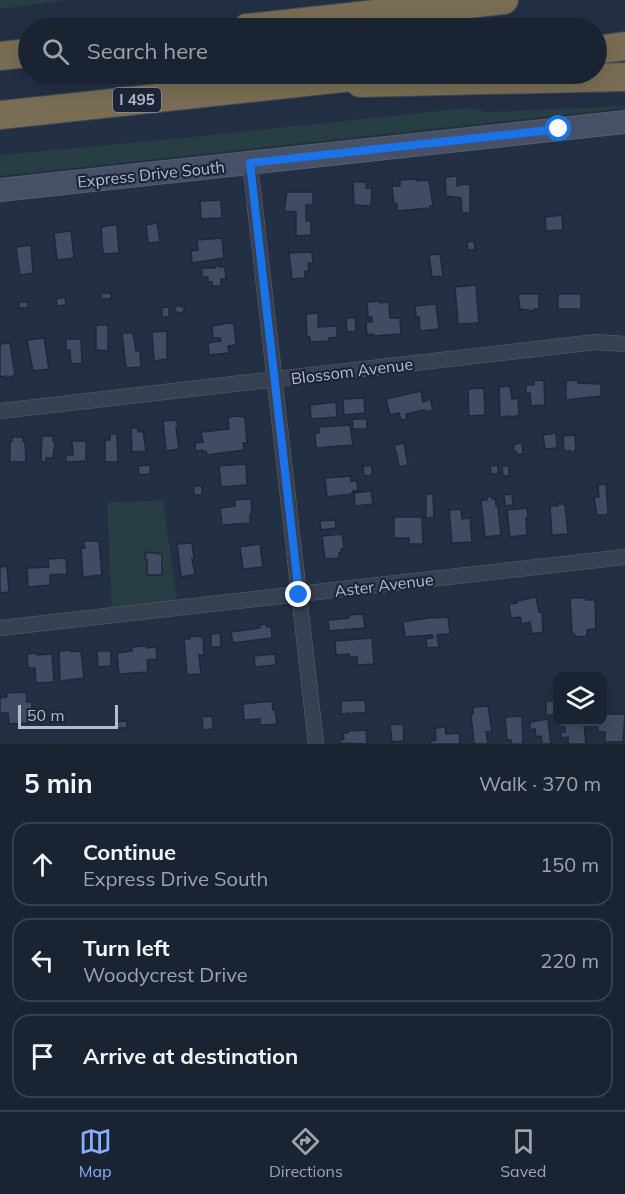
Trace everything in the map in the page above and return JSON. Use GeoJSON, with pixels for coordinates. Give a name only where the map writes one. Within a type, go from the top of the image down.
{"type":"FeatureCollection","features":[{"type":"Feature","properties":{"kind":"highway"},"geometry":{"type":"LineString","coordinates":[[285,18],[378,0]]}},
{"type":"Feature","properties":{"kind":"highway"},"geometry":{"type":"LineString","coordinates":[[339,18],[504,0]]}},
{"type":"Feature","properties":{"kind":"highway"},"geometry":{"type":"LineString","coordinates":[[607,49],[625,46]]}},
{"type":"Feature","properties":{"kind":"highway"},"geometry":{"type":"LineString","coordinates":[[0,56],[18,54]]}},
{"type":"Feature","properties":{"kind":"highway"},"geometry":{"type":"LineString","coordinates":[[607,77],[625,77]]}},
{"type":"Feature","properties":{"kind":"highway","name":"I 495"},"geometry":{"type":"LineString","coordinates":[[0,115],[284,84]]}},
{"type":"Feature","properties":{"kind":"highway"},"geometry":{"type":"LineString","coordinates":[[274,85],[318,84]]}},
{"type":"Feature","properties":{"kind":"main road","name":"Express Drive South"},"geometry":{"type":"LineString","coordinates":[[0,190],[625,122]]}},
{"type":"Feature","properties":{"kind":"street"},"geometry":{"type":"LineString","coordinates":[[250,163],[316,744]]}},
{"type":"Feature","properties":{"kind":"street","name":"Blossom Avenue"},"geometry":{"type":"LineString","coordinates":[[0,411],[596,342],[625,344]]}},
{"type":"Feature","properties":{"kind":"street","name":"Aster Avenue"},"geometry":{"type":"LineString","coordinates":[[0,628],[625,557]]}},
{"type":"Feature","properties":{"kind":"green space"},"geometry":{"type":"Polygon","coordinates":[[[0,0],[67,0],[0,9],[0,0]]]}},
{"type":"Feature","properties":{"kind":"green space"},"geometry":{"type":"Polygon","coordinates":[[[625,106],[625,108],[0,176],[0,155],[468,108],[488,112],[625,106]]]}},
{"type":"Feature","properties":{"kind":"green space"},"geometry":{"type":"Polygon","coordinates":[[[163,500],[177,601],[112,609],[107,503],[163,500]]]}},
{"type":"Feature","properties":{"kind":"building"},"geometry":{"type":"Polygon","coordinates":[[[457,176],[457,186],[470,185],[470,213],[462,213],[461,198],[446,196],[445,177],[457,176]]]}},
{"type":"Feature","properties":{"kind":"building"},"geometry":{"type":"Polygon","coordinates":[[[417,179],[417,181],[429,180],[433,206],[430,206],[430,210],[427,208],[397,211],[392,186],[400,186],[400,180],[417,179]]]}},
{"type":"Feature","properties":{"kind":"building"},"geometry":{"type":"Polygon","coordinates":[[[353,182],[366,182],[366,188],[372,188],[371,206],[354,205],[353,182]]]}},
{"type":"Feature","properties":{"kind":"building"},"geometry":{"type":"Polygon","coordinates":[[[287,192],[313,192],[313,205],[306,205],[306,221],[311,221],[311,235],[296,236],[296,212],[284,211],[287,192]]]}},
{"type":"Feature","properties":{"kind":"building"},"geometry":{"type":"Polygon","coordinates":[[[221,200],[222,218],[201,219],[200,201],[221,200]]]}},
{"type":"Feature","properties":{"kind":"building"},"geometry":{"type":"Polygon","coordinates":[[[562,215],[563,230],[546,231],[545,217],[562,215]]]}},
{"type":"Feature","properties":{"kind":"building"},"geometry":{"type":"Polygon","coordinates":[[[157,223],[160,242],[148,243],[146,225],[157,223]]]}},
{"type":"Feature","properties":{"kind":"building"},"geometry":{"type":"Polygon","coordinates":[[[117,225],[119,253],[103,254],[101,227],[117,225]]]}},
{"type":"Feature","properties":{"kind":"building"},"geometry":{"type":"Polygon","coordinates":[[[71,231],[74,258],[57,260],[54,233],[71,231]]]}},
{"type":"Feature","properties":{"kind":"building"},"geometry":{"type":"Polygon","coordinates":[[[222,238],[224,258],[192,263],[191,251],[198,250],[197,240],[222,238]]]}},
{"type":"Feature","properties":{"kind":"building"},"geometry":{"type":"Polygon","coordinates":[[[474,241],[475,250],[468,250],[467,242],[474,241]]]}},
{"type":"Feature","properties":{"kind":"building"},"geometry":{"type":"Polygon","coordinates":[[[31,245],[33,273],[20,275],[16,247],[31,245]]]}},
{"type":"Feature","properties":{"kind":"building"},"geometry":{"type":"Polygon","coordinates":[[[312,252],[313,263],[308,263],[309,271],[305,271],[305,278],[292,279],[289,253],[312,252]]]}},
{"type":"Feature","properties":{"kind":"building"},"geometry":{"type":"Polygon","coordinates":[[[440,254],[443,276],[432,277],[429,255],[440,254]]]}},
{"type":"Feature","properties":{"kind":"building"},"geometry":{"type":"Polygon","coordinates":[[[219,265],[219,267],[225,267],[226,279],[221,279],[221,286],[212,286],[212,282],[208,282],[208,277],[202,277],[202,268],[215,268],[219,265]]]}},
{"type":"Feature","properties":{"kind":"building"},"geometry":{"type":"Polygon","coordinates":[[[476,285],[479,323],[458,324],[455,287],[476,285]]]}},
{"type":"Feature","properties":{"kind":"building"},"geometry":{"type":"Polygon","coordinates":[[[101,293],[111,293],[111,299],[101,299],[101,293]]]}},
{"type":"Feature","properties":{"kind":"building"},"geometry":{"type":"Polygon","coordinates":[[[518,294],[539,294],[539,309],[534,309],[534,311],[520,309],[518,294]]]}},
{"type":"Feature","properties":{"kind":"building"},"geometry":{"type":"Polygon","coordinates":[[[558,294],[581,294],[581,309],[558,309],[558,294]]]}},
{"type":"Feature","properties":{"kind":"building"},"geometry":{"type":"Polygon","coordinates":[[[65,297],[66,305],[57,306],[56,299],[65,297]]]}},
{"type":"Feature","properties":{"kind":"building"},"geometry":{"type":"Polygon","coordinates":[[[380,301],[380,303],[389,302],[390,318],[400,318],[401,334],[367,335],[366,322],[372,322],[372,317],[368,317],[367,302],[380,301]]]}},
{"type":"Feature","properties":{"kind":"building"},"geometry":{"type":"Polygon","coordinates":[[[19,302],[28,302],[28,308],[19,308],[19,302]]]}},
{"type":"Feature","properties":{"kind":"building"},"geometry":{"type":"Polygon","coordinates":[[[436,304],[439,329],[420,331],[415,306],[436,304]]]}},
{"type":"Feature","properties":{"kind":"building"},"geometry":{"type":"Polygon","coordinates":[[[177,305],[185,308],[182,314],[174,311],[177,305]]]}},
{"type":"Feature","properties":{"kind":"building"},"geometry":{"type":"Polygon","coordinates":[[[169,307],[169,317],[162,317],[162,308],[169,307]]]}},
{"type":"Feature","properties":{"kind":"building"},"geometry":{"type":"Polygon","coordinates":[[[318,313],[318,327],[337,326],[337,337],[329,338],[329,341],[310,342],[310,337],[307,337],[306,314],[318,313]]]}},
{"type":"Feature","properties":{"kind":"building"},"geometry":{"type":"Polygon","coordinates":[[[346,318],[355,318],[356,331],[347,332],[346,318]]]}},
{"type":"Feature","properties":{"kind":"building"},"geometry":{"type":"Polygon","coordinates":[[[234,324],[236,345],[228,346],[229,353],[209,355],[208,343],[221,341],[220,338],[213,338],[212,326],[234,324]]]}},
{"type":"Feature","properties":{"kind":"building"},"geometry":{"type":"Polygon","coordinates":[[[96,325],[108,325],[108,351],[96,350],[96,325]]]}},
{"type":"Feature","properties":{"kind":"building"},"geometry":{"type":"Polygon","coordinates":[[[167,331],[167,359],[154,361],[152,332],[167,331]]]}},
{"type":"Feature","properties":{"kind":"building"},"geometry":{"type":"Polygon","coordinates":[[[122,333],[133,333],[136,351],[140,351],[141,367],[126,368],[122,333]]]}},
{"type":"Feature","properties":{"kind":"building"},"geometry":{"type":"Polygon","coordinates":[[[44,338],[49,369],[33,371],[27,340],[44,338]]]}},
{"type":"Feature","properties":{"kind":"building"},"geometry":{"type":"Polygon","coordinates":[[[66,339],[81,339],[82,363],[71,364],[70,350],[66,350],[66,339]]]}},
{"type":"Feature","properties":{"kind":"building"},"geometry":{"type":"Polygon","coordinates":[[[10,343],[15,375],[6,379],[6,376],[0,377],[0,344],[10,343]]]}},
{"type":"Feature","properties":{"kind":"building"},"geometry":{"type":"Polygon","coordinates":[[[544,380],[545,405],[531,406],[530,393],[526,393],[526,385],[534,385],[534,381],[544,380]]]}},
{"type":"Feature","properties":{"kind":"building"},"geometry":{"type":"Polygon","coordinates":[[[578,380],[578,383],[601,384],[601,396],[566,400],[566,381],[578,380]]]}},
{"type":"Feature","properties":{"kind":"building"},"geometry":{"type":"Polygon","coordinates":[[[510,386],[512,399],[518,398],[519,415],[510,418],[510,416],[500,417],[499,387],[510,386]]]}},
{"type":"Feature","properties":{"kind":"building"},"geometry":{"type":"Polygon","coordinates":[[[484,388],[485,415],[469,416],[468,389],[484,388]]]}},
{"type":"Feature","properties":{"kind":"building"},"geometry":{"type":"Polygon","coordinates":[[[421,391],[423,402],[430,397],[433,410],[426,414],[425,410],[406,414],[407,419],[401,420],[399,413],[390,415],[386,399],[421,391]]]}},
{"type":"Feature","properties":{"kind":"building"},"geometry":{"type":"Polygon","coordinates":[[[364,398],[365,413],[344,415],[343,399],[364,398]]]}},
{"type":"Feature","properties":{"kind":"building"},"geometry":{"type":"Polygon","coordinates":[[[336,402],[337,417],[311,419],[310,405],[336,402]]]}},
{"type":"Feature","properties":{"kind":"building"},"geometry":{"type":"Polygon","coordinates":[[[245,417],[247,443],[243,443],[244,450],[207,455],[206,451],[196,451],[195,443],[203,442],[201,432],[229,429],[228,418],[245,417]]]}},
{"type":"Feature","properties":{"kind":"building"},"geometry":{"type":"Polygon","coordinates":[[[352,419],[367,419],[367,429],[353,429],[352,419]]]}},
{"type":"Feature","properties":{"kind":"building"},"geometry":{"type":"Polygon","coordinates":[[[177,420],[179,449],[166,451],[163,421],[177,420]]]}},
{"type":"Feature","properties":{"kind":"building"},"geometry":{"type":"Polygon","coordinates":[[[350,425],[353,445],[316,448],[315,433],[319,433],[319,427],[350,425]]]}},
{"type":"Feature","properties":{"kind":"building"},"geometry":{"type":"Polygon","coordinates":[[[131,428],[138,428],[138,432],[143,431],[146,451],[132,452],[131,428]]]}},
{"type":"Feature","properties":{"kind":"building"},"geometry":{"type":"Polygon","coordinates":[[[556,433],[557,448],[545,449],[543,435],[556,433]]]}},
{"type":"Feature","properties":{"kind":"building"},"geometry":{"type":"Polygon","coordinates":[[[110,434],[117,434],[118,462],[105,462],[105,440],[110,440],[110,434]]]}},
{"type":"Feature","properties":{"kind":"building"},"geometry":{"type":"Polygon","coordinates":[[[575,435],[574,454],[571,454],[571,451],[564,451],[563,436],[575,435]]]}},
{"type":"Feature","properties":{"kind":"building"},"geometry":{"type":"Polygon","coordinates":[[[42,436],[53,436],[53,441],[55,441],[53,458],[46,458],[46,462],[42,462],[41,458],[42,436]]]}},
{"type":"Feature","properties":{"kind":"building"},"geometry":{"type":"Polygon","coordinates":[[[12,437],[23,437],[26,462],[10,462],[12,437]]]}},
{"type":"Feature","properties":{"kind":"building"},"geometry":{"type":"Polygon","coordinates":[[[72,441],[86,441],[86,461],[66,462],[66,455],[73,455],[72,441]]]}},
{"type":"Feature","properties":{"kind":"building"},"geometry":{"type":"Polygon","coordinates":[[[404,443],[408,465],[399,467],[394,448],[395,445],[404,443]]]}},
{"type":"Feature","properties":{"kind":"building"},"geometry":{"type":"Polygon","coordinates":[[[522,443],[523,454],[516,454],[516,451],[513,451],[515,444],[522,443]]]}},
{"type":"Feature","properties":{"kind":"building"},"geometry":{"type":"Polygon","coordinates":[[[246,464],[247,485],[221,487],[219,466],[246,464]]]}},
{"type":"Feature","properties":{"kind":"building"},"geometry":{"type":"Polygon","coordinates":[[[150,465],[150,474],[139,475],[138,466],[150,465]]]}},
{"type":"Feature","properties":{"kind":"building"},"geometry":{"type":"Polygon","coordinates":[[[498,465],[498,474],[491,474],[490,466],[498,465]]]}},
{"type":"Feature","properties":{"kind":"building"},"geometry":{"type":"Polygon","coordinates":[[[363,466],[372,466],[372,475],[364,476],[363,466]]]}},
{"type":"Feature","properties":{"kind":"building"},"geometry":{"type":"Polygon","coordinates":[[[502,466],[509,466],[509,476],[503,476],[502,466]]]}},
{"type":"Feature","properties":{"kind":"building"},"geometry":{"type":"Polygon","coordinates":[[[351,476],[351,481],[357,481],[358,490],[351,494],[327,497],[325,478],[351,476]]]}},
{"type":"Feature","properties":{"kind":"building"},"geometry":{"type":"Polygon","coordinates":[[[606,484],[608,512],[607,515],[597,515],[594,497],[599,497],[598,485],[606,484]]]}},
{"type":"Feature","properties":{"kind":"building"},"geometry":{"type":"Polygon","coordinates":[[[194,486],[202,486],[202,495],[194,495],[194,486]]]}},
{"type":"Feature","properties":{"kind":"building"},"geometry":{"type":"Polygon","coordinates":[[[371,491],[373,504],[355,506],[354,493],[371,491]]]}},
{"type":"Feature","properties":{"kind":"building"},"geometry":{"type":"Polygon","coordinates":[[[426,494],[433,494],[434,518],[426,518],[426,494]]]}},
{"type":"Feature","properties":{"kind":"building"},"geometry":{"type":"Polygon","coordinates":[[[512,494],[513,505],[505,506],[504,495],[512,494]]]}},
{"type":"Feature","properties":{"kind":"building"},"geometry":{"type":"Polygon","coordinates":[[[492,496],[498,507],[501,535],[485,537],[481,500],[487,500],[487,497],[492,496]]]}},
{"type":"Feature","properties":{"kind":"building"},"geometry":{"type":"Polygon","coordinates":[[[251,499],[250,523],[222,525],[220,508],[235,506],[235,500],[251,499]]]}},
{"type":"Feature","properties":{"kind":"building"},"geometry":{"type":"Polygon","coordinates":[[[558,503],[565,505],[568,534],[552,535],[550,506],[558,506],[558,503]]]}},
{"type":"Feature","properties":{"kind":"building"},"geometry":{"type":"Polygon","coordinates":[[[527,508],[527,535],[510,537],[507,510],[527,508]]]}},
{"type":"Feature","properties":{"kind":"building"},"geometry":{"type":"Polygon","coordinates":[[[461,509],[462,519],[470,518],[472,542],[452,543],[449,510],[461,509]]]}},
{"type":"Feature","properties":{"kind":"building"},"geometry":{"type":"Polygon","coordinates":[[[394,517],[422,517],[423,544],[409,544],[409,538],[394,538],[394,517]]]}},
{"type":"Feature","properties":{"kind":"building"},"geometry":{"type":"Polygon","coordinates":[[[335,520],[336,528],[321,530],[320,521],[335,520]]]}},
{"type":"Feature","properties":{"kind":"building"},"geometry":{"type":"Polygon","coordinates":[[[342,534],[344,549],[341,549],[339,558],[325,559],[322,536],[342,534]]]}},
{"type":"Feature","properties":{"kind":"building"},"geometry":{"type":"Polygon","coordinates":[[[84,541],[99,541],[102,575],[83,577],[81,548],[85,548],[84,541]]]}},
{"type":"Feature","properties":{"kind":"building"},"geometry":{"type":"Polygon","coordinates":[[[192,543],[195,573],[181,577],[177,544],[192,543]]]}},
{"type":"Feature","properties":{"kind":"building"},"geometry":{"type":"Polygon","coordinates":[[[260,544],[263,567],[243,569],[240,547],[260,544]]]}},
{"type":"Feature","properties":{"kind":"building"},"geometry":{"type":"Polygon","coordinates":[[[146,552],[162,554],[162,575],[147,575],[146,552]]]}},
{"type":"Feature","properties":{"kind":"building"},"geometry":{"type":"Polygon","coordinates":[[[66,558],[67,574],[50,575],[50,585],[28,587],[27,568],[49,567],[48,559],[66,558]]]}},
{"type":"Feature","properties":{"kind":"building"},"geometry":{"type":"Polygon","coordinates":[[[7,566],[9,592],[0,593],[0,567],[7,566]]]}},
{"type":"Feature","properties":{"kind":"building"},"geometry":{"type":"Polygon","coordinates":[[[536,597],[539,612],[542,612],[543,632],[532,634],[530,622],[522,624],[520,617],[511,618],[509,604],[536,597]]]}},
{"type":"Feature","properties":{"kind":"building"},"geometry":{"type":"Polygon","coordinates":[[[570,598],[595,600],[596,629],[587,630],[587,636],[577,637],[572,632],[570,598]]]}},
{"type":"Feature","properties":{"kind":"building"},"geometry":{"type":"Polygon","coordinates":[[[363,614],[365,628],[329,631],[328,620],[363,614]]]}},
{"type":"Feature","properties":{"kind":"building"},"geometry":{"type":"Polygon","coordinates":[[[448,617],[450,634],[437,635],[439,647],[427,648],[426,639],[433,638],[432,635],[405,637],[403,622],[448,617]]]}},
{"type":"Feature","properties":{"kind":"building"},"geometry":{"type":"Polygon","coordinates":[[[266,624],[267,627],[271,626],[272,638],[233,643],[231,632],[260,628],[259,625],[266,624]]]}},
{"type":"Feature","properties":{"kind":"building"},"geometry":{"type":"Polygon","coordinates":[[[220,633],[221,647],[211,647],[211,634],[220,633]]]}},
{"type":"Feature","properties":{"kind":"building"},"geometry":{"type":"Polygon","coordinates":[[[190,636],[203,637],[204,655],[199,655],[201,674],[187,675],[184,639],[190,639],[190,636]]]}},
{"type":"Feature","properties":{"kind":"building"},"geometry":{"type":"Polygon","coordinates":[[[372,638],[374,664],[357,665],[357,657],[350,657],[349,654],[336,655],[335,641],[372,638]]]}},
{"type":"Feature","properties":{"kind":"building"},"geometry":{"type":"Polygon","coordinates":[[[146,646],[147,648],[156,647],[157,659],[147,660],[148,672],[119,674],[117,653],[132,651],[132,647],[146,646]]]}},
{"type":"Feature","properties":{"kind":"building"},"geometry":{"type":"Polygon","coordinates":[[[71,650],[71,652],[81,651],[84,678],[60,681],[59,651],[71,650]]]}},
{"type":"Feature","properties":{"kind":"building"},"geometry":{"type":"Polygon","coordinates":[[[97,651],[111,651],[111,666],[98,667],[97,651]]]}},
{"type":"Feature","properties":{"kind":"building"},"geometry":{"type":"Polygon","coordinates":[[[37,653],[37,655],[52,654],[54,682],[36,683],[35,668],[28,668],[27,654],[37,653]]]}},
{"type":"Feature","properties":{"kind":"building"},"geometry":{"type":"Polygon","coordinates":[[[275,654],[276,665],[255,667],[254,656],[275,654]]]}},
{"type":"Feature","properties":{"kind":"building"},"geometry":{"type":"Polygon","coordinates":[[[26,692],[27,702],[32,702],[32,713],[28,713],[28,723],[9,724],[8,713],[0,713],[0,698],[7,697],[6,693],[26,692]]]}},
{"type":"Feature","properties":{"kind":"building"},"geometry":{"type":"Polygon","coordinates":[[[365,700],[366,713],[341,714],[341,701],[365,700]]]}},
{"type":"Feature","properties":{"kind":"building"},"geometry":{"type":"Polygon","coordinates":[[[272,701],[277,724],[260,725],[260,719],[244,720],[243,704],[272,701]]]}},
{"type":"Feature","properties":{"kind":"building"},"geometry":{"type":"Polygon","coordinates":[[[546,701],[553,701],[553,715],[546,715],[546,701]]]}},
{"type":"Feature","properties":{"kind":"building"},"geometry":{"type":"Polygon","coordinates":[[[488,706],[492,732],[486,732],[488,744],[474,744],[471,715],[473,707],[488,706]]]}},
{"type":"Feature","properties":{"kind":"building"},"geometry":{"type":"Polygon","coordinates":[[[607,714],[625,714],[623,742],[605,742],[605,732],[598,732],[598,726],[607,726],[607,714]]]}},
{"type":"Feature","properties":{"kind":"building"},"geometry":{"type":"Polygon","coordinates":[[[212,716],[213,729],[203,730],[202,717],[212,716]]]}},
{"type":"Feature","properties":{"kind":"building"},"geometry":{"type":"Polygon","coordinates":[[[522,716],[523,744],[512,744],[511,740],[507,740],[505,717],[522,716]]]}},
{"type":"Feature","properties":{"kind":"building"},"geometry":{"type":"Polygon","coordinates":[[[548,719],[551,744],[542,744],[541,736],[536,737],[535,729],[530,730],[530,722],[548,719]]]}},
{"type":"Feature","properties":{"kind":"building"},"geometry":{"type":"Polygon","coordinates":[[[127,721],[127,728],[114,728],[114,722],[127,721]]]}},
{"type":"Feature","properties":{"kind":"building"},"geometry":{"type":"Polygon","coordinates":[[[403,724],[404,741],[392,742],[390,725],[403,724]]]}},
{"type":"Feature","properties":{"kind":"building"},"geometry":{"type":"Polygon","coordinates":[[[564,726],[584,726],[586,744],[568,744],[568,737],[561,738],[561,732],[565,732],[564,726]]]}},
{"type":"Feature","properties":{"kind":"building"},"geometry":{"type":"Polygon","coordinates":[[[445,727],[446,734],[459,733],[460,744],[430,744],[430,741],[436,740],[435,728],[445,727]]]}},
{"type":"Feature","properties":{"kind":"building"},"geometry":{"type":"Polygon","coordinates":[[[366,730],[367,744],[340,743],[340,740],[344,739],[343,733],[366,730]]]}},
{"type":"Feature","properties":{"kind":"route"},"geometry":{"type":"LineString","coordinates":[[299,595],[250,163],[559,129]]}}]}
